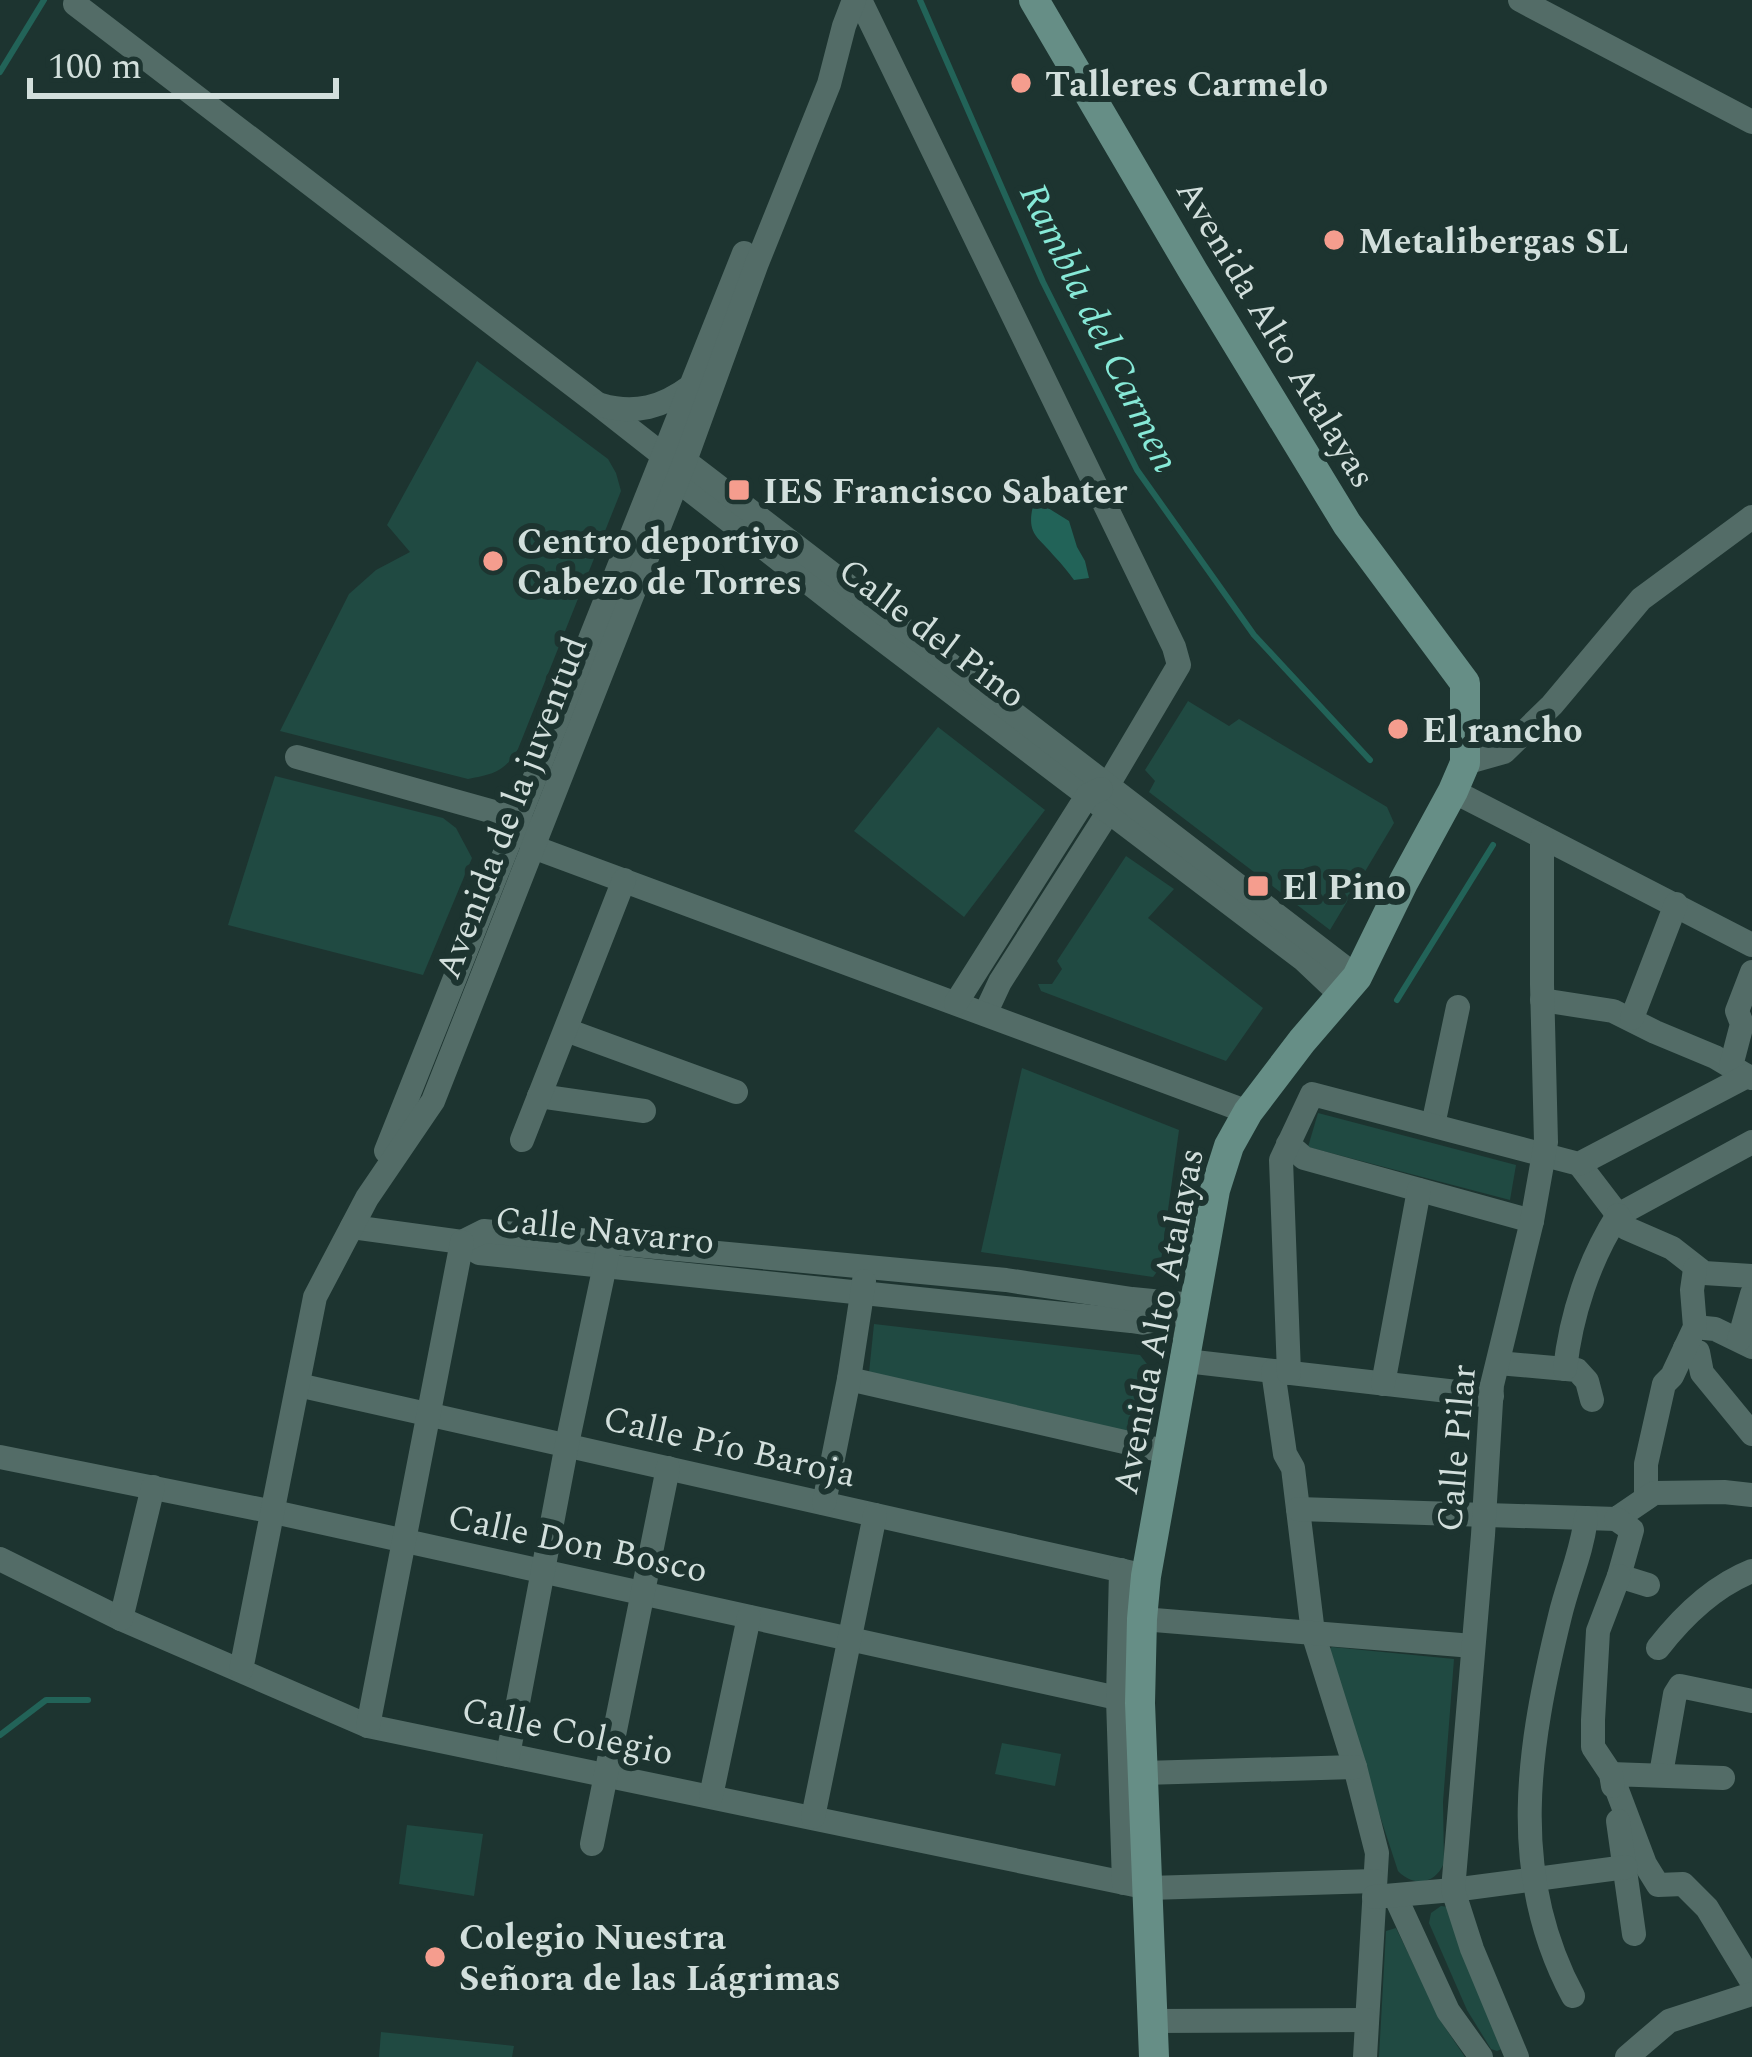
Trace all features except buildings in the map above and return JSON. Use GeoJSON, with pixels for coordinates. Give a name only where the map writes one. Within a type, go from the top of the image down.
{"type":"FeatureCollection","features":[{"type":"Feature","properties":{"kind":"main road","name":"Avenida Alto Atalayas"},"geometry":{"type":"LineString","coordinates":[[1034,0],[1347,524],[1465,683],[1459,777],[1349,986],[1248,1112],[1229,1146],[1215,1190],[1168,1452],[1134,1573],[1142,1619],[1129,1701],[1143,1774],[1136,1886],[1154,2057]]}},
{"type":"Feature","properties":{"kind":"street","name":"Avenida de la juventud"},"geometry":{"type":"LineString","coordinates":[[241,1670],[315,1297],[368,1198],[433,1101],[625,613],[675,465],[691,386],[812,83],[857,0]]}},
{"type":"Feature","properties":{"kind":"street"},"geometry":{"type":"LineString","coordinates":[[857,0],[1179,664],[985,1014]]}},
{"type":"Feature","properties":{"kind":"street"},"geometry":{"type":"LineString","coordinates":[[1520,0],[1752,122]]}},
{"type":"Feature","properties":{"kind":"street","name":"Calle del Pino"},"geometry":{"type":"LineString","coordinates":[[75,4],[599,405],[859,622],[1102,797],[1304,960],[1349,986]]}},
{"type":"Feature","properties":{"kind":"street","name":"Avenida de la juventud"},"geometry":{"type":"LineString","coordinates":[[368,1198],[519,819],[675,465],[758,262],[829,84],[844,26]]}},
{"type":"Feature","properties":{"kind":"street"},"geometry":{"type":"LineString","coordinates":[[599,405],[615,410],[648,409],[691,386]]}},
{"type":"Feature","properties":{"kind":"street"},"geometry":{"type":"LineString","coordinates":[[1752,518],[1641,599],[1552,705],[1504,752],[1459,777],[1542,837],[1752,945]]}},
{"type":"Feature","properties":{"kind":"street"},"geometry":{"type":"LineString","coordinates":[[519,819],[538,802],[584,717]]}},
{"type":"Feature","properties":{"kind":"street"},"geometry":{"type":"LineString","coordinates":[[297,757],[519,819],[533,847],[1248,1112]]}},
{"type":"Feature","properties":{"kind":"street"},"geometry":{"type":"LineString","coordinates":[[956,1004],[1102,797]]}},
{"type":"Feature","properties":{"kind":"street"},"geometry":{"type":"LineString","coordinates":[[472,1002],[520,848],[519,819]]}},
{"type":"Feature","properties":{"kind":"street","name":"Calle Pilar"},"geometry":{"type":"LineString","coordinates":[[1517,2057],[1453,1890],[1492,1396],[1546,1142],[1542,837]]}},
{"type":"Feature","properties":{"kind":"street"},"geometry":{"type":"LineString","coordinates":[[522,1140],[624,880]]}},
{"type":"Feature","properties":{"kind":"street"},"geometry":{"type":"LineString","coordinates":[[1631,1018],[1676,904]]}},
{"type":"Feature","properties":{"kind":"street"},"geometry":{"type":"LineString","coordinates":[[1743,1073],[1742,1024],[1737,1011],[1752,972]]}},
{"type":"Feature","properties":{"kind":"street"},"geometry":{"type":"LineString","coordinates":[[1542,1000],[1613,1010],[1743,1073]]}},
{"type":"Feature","properties":{"kind":"street"},"geometry":{"type":"LineString","coordinates":[[1432,1126],[1458,1007]]}},
{"type":"Feature","properties":{"kind":"street"},"geometry":{"type":"LineString","coordinates":[[566,1030],[736,1092]]}},
{"type":"Feature","properties":{"kind":"street"},"geometry":{"type":"LineString","coordinates":[[1579,1164],[1743,1073]]}},
{"type":"Feature","properties":{"kind":"street"},"geometry":{"type":"LineString","coordinates":[[1365,2057],[1382,1891],[1355,1767],[1313,1633],[1293,1468],[1285,1454],[1281,1160],[1312,1094],[1579,1164],[1626,1228],[1672,1248],[1704,1273],[1752,1276]]}},
{"type":"Feature","properties":{"kind":"street"},"geometry":{"type":"LineString","coordinates":[[539,1096],[644,1111]]}},
{"type":"Feature","properties":{"kind":"street"},"geometry":{"type":"LineString","coordinates":[[1565,1369],[1568,1334],[1600,1243],[1618,1215],[1752,1142]]}},
{"type":"Feature","properties":{"kind":"street"},"geometry":{"type":"LineString","coordinates":[[1288,1144],[1304,1158],[1532,1221]]}},
{"type":"Feature","properties":{"kind":"street"},"geometry":{"type":"LineString","coordinates":[[1658,1193],[1669,1197],[1686,1191],[1752,1159]]}},
{"type":"Feature","properties":{"kind":"street"},"geometry":{"type":"LineString","coordinates":[[1383,1384],[1419,1190]]}},
{"type":"Feature","properties":{"kind":"street","name":"Calle Navarro"},"geometry":{"type":"LineString","coordinates":[[352,1227],[462,1242],[479,1253],[607,1254],[866,1267],[1006,1280],[1132,1299],[1192,1317]]}},
{"type":"Feature","properties":{"kind":"street"},"geometry":{"type":"LineString","coordinates":[[368,1726],[462,1242]]}},
{"type":"Feature","properties":{"kind":"street"},"geometry":{"type":"LineString","coordinates":[[508,1755],[607,1254]]}},
{"type":"Feature","properties":{"kind":"street","name":"Calle Navarro"},"geometry":{"type":"LineString","coordinates":[[607,1254],[862,1293],[1130,1321],[1192,1317]]}},
{"type":"Feature","properties":{"kind":"street"},"geometry":{"type":"LineString","coordinates":[[824,1503],[850,1379],[866,1267]]}},
{"type":"Feature","properties":{"kind":"street"},"geometry":{"type":"LineString","coordinates":[[1646,1498],[1646,1464],[1664,1384],[1690,1338],[1695,1269]]}},
{"type":"Feature","properties":{"kind":"street"},"geometry":{"type":"LineString","coordinates":[[1690,1338],[1714,1329],[1745,1343],[1752,1294]]}},
{"type":"Feature","properties":{"kind":"street"},"geometry":{"type":"LineString","coordinates":[[1690,1338],[1702,1373],[1752,1433]]}},
{"type":"Feature","properties":{"kind":"street"},"geometry":{"type":"LineString","coordinates":[[1186,1361],[1492,1396]]}},
{"type":"Feature","properties":{"kind":"street"},"geometry":{"type":"LineString","coordinates":[[1498,1363],[1577,1370],[1592,1400]]}},
{"type":"Feature","properties":{"kind":"street"},"geometry":{"type":"LineString","coordinates":[[850,1379],[1168,1452]]}},
{"type":"Feature","properties":{"kind":"street","name":"Calle Pío Baroja"},"geometry":{"type":"LineString","coordinates":[[298,1385],[1134,1573]]}},
{"type":"Feature","properties":{"kind":"street","name":"Calle Don Bosco"},"geometry":{"type":"LineString","coordinates":[[0,1457],[274,1512],[1129,1701]]}},
{"type":"Feature","properties":{"kind":"street"},"geometry":{"type":"LineString","coordinates":[[592,1844],[668,1468]]}},
{"type":"Feature","properties":{"kind":"street"},"geometry":{"type":"LineString","coordinates":[[121,1618],[154,1487]]}},
{"type":"Feature","properties":{"kind":"street"},"geometry":{"type":"LineString","coordinates":[[1616,1519],[1654,1493],[1752,1495]]}},
{"type":"Feature","properties":{"kind":"street"},"geometry":{"type":"LineString","coordinates":[[1298,1509],[1616,1519],[1632,1530],[1598,1631],[1593,1747],[1611,1774],[1645,1864],[1658,1885],[1683,1884],[1707,1908],[1752,1982]]}},
{"type":"Feature","properties":{"kind":"street"},"geometry":{"type":"LineString","coordinates":[[813,1817],[875,1515]]}},
{"type":"Feature","properties":{"kind":"street"},"geometry":{"type":"LineString","coordinates":[[1573,1996],[1553,1959],[1534,1880],[1529,1798],[1548,1664],[1583,1545],[1586,1518]]}},
{"type":"Feature","properties":{"kind":"street","name":"Calle Colegio"},"geometry":{"type":"LineString","coordinates":[[0,1559],[121,1618],[368,1726],[1136,1886],[1453,1890],[1626,1867]]}},
{"type":"Feature","properties":{"kind":"street"},"geometry":{"type":"LineString","coordinates":[[1134,1573],[1129,1701],[1136,1886]]}},
{"type":"Feature","properties":{"kind":"street"},"geometry":{"type":"LineString","coordinates":[[1658,1648],[1678,1622],[1719,1588],[1750,1573]]}},
{"type":"Feature","properties":{"kind":"street"},"geometry":{"type":"LineString","coordinates":[[1619,1576],[1648,1585]]}},
{"type":"Feature","properties":{"kind":"street"},"geometry":{"type":"LineString","coordinates":[[711,1796],[749,1617]]}},
{"type":"Feature","properties":{"kind":"street"},"geometry":{"type":"LineString","coordinates":[[1142,1619],[1473,1646]]}},
{"type":"Feature","properties":{"kind":"street"},"geometry":{"type":"LineString","coordinates":[[1661,1774],[1680,1686],[1752,1701]]}},
{"type":"Feature","properties":{"kind":"street"},"geometry":{"type":"LineString","coordinates":[[1143,1774],[1355,1767]]}},
{"type":"Feature","properties":{"kind":"street"},"geometry":{"type":"LineString","coordinates":[[1611,1774],[1723,1778]]}},
{"type":"Feature","properties":{"kind":"street"},"geometry":{"type":"LineString","coordinates":[[1611,1774],[1634,1934]]}},
{"type":"Feature","properties":{"kind":"street"},"geometry":{"type":"LineString","coordinates":[[1382,1891],[1448,2011],[1481,2057]]}},
{"type":"Feature","properties":{"kind":"street"},"geometry":{"type":"LineString","coordinates":[[1643,2052],[1669,2021],[1752,1994]]}},
{"type":"Feature","properties":{"kind":"street"},"geometry":{"type":"LineString","coordinates":[[1153,2021],[1367,2020]]}},
{"type":"Feature","properties":{"kind":"shaded area","name":"Centro deportivo Cabezo de Torres"},"geometry":{"type":"Polygon","coordinates":[[[477,361],[608,459],[621,491],[518,749],[497,771],[468,779],[280,731],[349,594],[376,570],[410,552],[387,525],[477,361]]]}},
{"type":"Feature","properties":{"kind":"shaded area"},"geometry":{"type":"Polygon","coordinates":[[[1033,506],[1048,508],[1069,521],[1089,578],[1074,580],[1035,535],[1033,506]]]}},
{"type":"Feature","properties":{"kind":"shaded area"},"geometry":{"type":"Polygon","coordinates":[[[1188,701],[1229,726],[1239,719],[1387,807],[1394,823],[1330,930],[1149,792],[1155,781],[1145,770],[1188,701]]]}},
{"type":"Feature","properties":{"kind":"shaded area"},"geometry":{"type":"Polygon","coordinates":[[[938,727],[1045,810],[964,917],[854,831],[938,727]]]}},
{"type":"Feature","properties":{"kind":"shaded area"},"geometry":{"type":"Polygon","coordinates":[[[275,776],[443,818],[456,828],[472,858],[423,975],[228,925],[275,776]]]}},
{"type":"Feature","properties":{"kind":"shaded area"},"geometry":{"type":"Polygon","coordinates":[[[1126,856],[1174,889],[1148,918],[1263,1008],[1226,1061],[1041,991],[1038,984],[1052,984],[1062,969],[1057,961],[1126,856]]]}},
{"type":"Feature","properties":{"kind":"shaded area"},"geometry":{"type":"Polygon","coordinates":[[[1022,1068],[1179,1130],[1160,1268],[1153,1277],[981,1252],[1022,1068]]]}},
{"type":"Feature","properties":{"kind":"shaded area"},"geometry":{"type":"Polygon","coordinates":[[[1318,1113],[1516,1165],[1510,1200],[1308,1147],[1318,1113]]]}},
{"type":"Feature","properties":{"kind":"shaded area"},"geometry":{"type":"Polygon","coordinates":[[[874,1324],[1140,1355],[1147,1364],[1130,1436],[869,1373],[874,1324]]]}},
{"type":"Feature","properties":{"kind":"shaded area"},"geometry":{"type":"Polygon","coordinates":[[[1332,1647],[1454,1659],[1443,1802],[1444,1863],[1429,1879],[1410,1880],[1398,1871],[1345,1709],[1332,1647]]]}},
{"type":"Feature","properties":{"kind":"shaded area"},"geometry":{"type":"Polygon","coordinates":[[[1002,1743],[1061,1754],[1055,1786],[995,1774],[1002,1743]]]}},
{"type":"Feature","properties":{"kind":"shaded area"},"geometry":{"type":"Polygon","coordinates":[[[407,1825],[483,1834],[474,1896],[399,1884],[407,1825]]]}},
{"type":"Feature","properties":{"kind":"shaded area"},"geometry":{"type":"Polygon","coordinates":[[[1448,1907],[1502,2049],[1491,2049],[1467,2010],[1429,1923],[1431,1913],[1448,1907]]]}},
{"type":"Feature","properties":{"kind":"shaded area"},"geometry":{"type":"Polygon","coordinates":[[[1396,1928],[1442,2023],[1465,2057],[1379,2057],[1386,1931],[1396,1928]]]}},
{"type":"Feature","properties":{"kind":"shaded area"},"geometry":{"type":"Polygon","coordinates":[[[381,2032],[514,2046],[512,2057],[379,2057],[381,2032]]]}},
{"type":"Feature","properties":{"kind":"waterway"},"geometry":{"type":"LineString","coordinates":[[0,72],[44,0]]}},
{"type":"Feature","properties":{"kind":"waterway","name":"Rambla del Carmen"},"geometry":{"type":"LineString","coordinates":[[920,0],[1043,282],[1137,470],[1254,635],[1370,760]]}},
{"type":"Feature","properties":{"kind":"waterway"},"geometry":{"type":"LineString","coordinates":[[1397,1000],[1493,845]]}},
{"type":"Feature","properties":{"kind":"waterway"},"geometry":{"type":"LineString","coordinates":[[0,1735],[46,1700],[88,1700]]}},
{"type":"Feature","properties":{"kind":"place","name":"Talleres Carmelo"},"geometry":{"type":"Point","coordinates":[1021,83]}},
{"type":"Feature","properties":{"kind":"place","name":"Metalibergas SL"},"geometry":{"type":"Point","coordinates":[1334,240]}},
{"type":"Feature","properties":{"kind":"place","name":"IES Francisco Sabater"},"geometry":{"type":"Point","coordinates":[739,490]}},
{"type":"Feature","properties":{"kind":"place","name":"Centro deportivo Cabezo de Torres"},"geometry":{"type":"Point","coordinates":[493,561]}},
{"type":"Feature","properties":{"kind":"place","name":"El rancho"},"geometry":{"type":"Point","coordinates":[1398,729]}},
{"type":"Feature","properties":{"kind":"place","name":"El Pino"},"geometry":{"type":"Point","coordinates":[1258,886]}},
{"type":"Feature","properties":{"kind":"place","name":"Colegio Nuestra Señora de las Lágrimas"},"geometry":{"type":"Point","coordinates":[435,1957]}}]}
